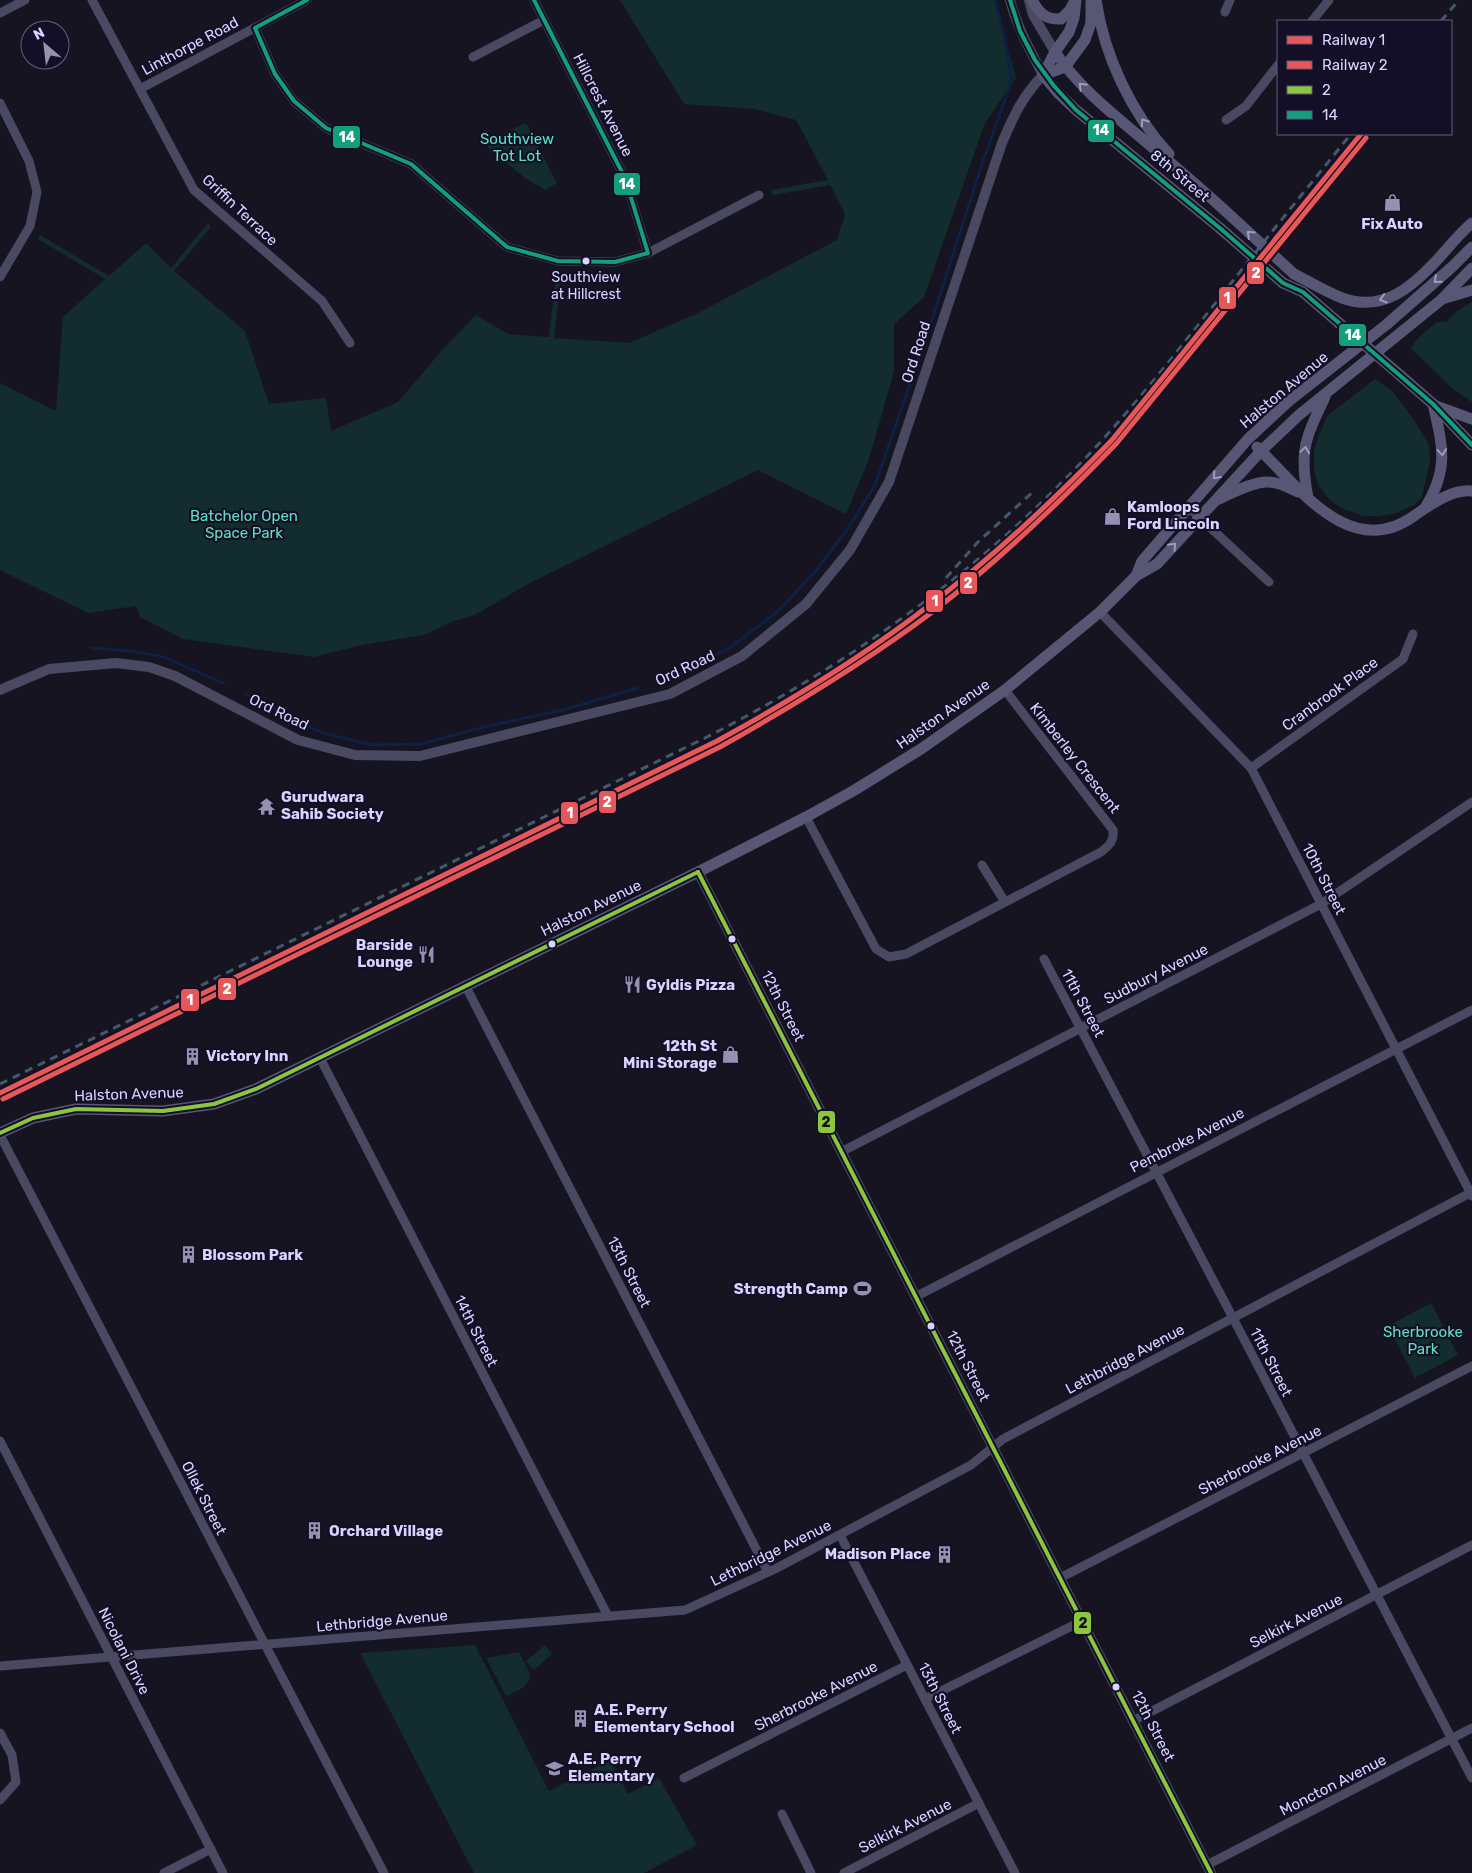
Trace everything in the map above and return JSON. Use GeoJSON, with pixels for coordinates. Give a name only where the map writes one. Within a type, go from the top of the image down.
{"type":"FeatureCollection","features":[{"type":"Feature","properties":{"kind":"main road"},"geometry":{"type":"LineString","coordinates":[[1030,0],[1045,17],[1061,20],[1070,10],[1075,0]]}},
{"type":"Feature","properties":{"kind":"main road"},"geometry":{"type":"LineString","coordinates":[[1044,75],[1055,52],[1069,32],[1074,18],[1075,0]]}},
{"type":"Feature","properties":{"kind":"main road"},"geometry":{"type":"LineString","coordinates":[[1044,75],[1065,68],[1085,40],[1091,23],[1091,0]]}},
{"type":"Feature","properties":{"kind":"main road"},"geometry":{"type":"LineString","coordinates":[[1096,0],[1105,36],[1129,97],[1140,117],[1160,144],[1198,186]]}},
{"type":"Feature","properties":{"kind":"main road","name":"8th Street"},"geometry":{"type":"LineString","coordinates":[[1055,52],[1065,68],[1092,96],[1198,186],[1294,274],[1303,292]]}},
{"type":"Feature","properties":{"kind":"main road","name":"8th Street"},"geometry":{"type":"LineString","coordinates":[[1044,75],[1058,93],[1076,110],[1221,229],[1283,283],[1303,292],[1401,376],[1433,404],[1472,445]]}},
{"type":"Feature","properties":{"kind":"main road"},"geometry":{"type":"LineString","coordinates":[[1294,274],[1342,298],[1361,302],[1381,301],[1403,292],[1438,260],[1456,237],[1472,223]]}},
{"type":"Feature","properties":{"kind":"main road","name":"Halston Avenue"},"geometry":{"type":"LineString","coordinates":[[1136,576],[1142,561],[1248,439],[1289,401],[1386,325],[1452,267],[1472,246]]}},
{"type":"Feature","properties":{"kind":"main road","name":"Halston Avenue"},"geometry":{"type":"LineString","coordinates":[[0,1134],[33,1118],[76,1109],[163,1111],[214,1104],[256,1089],[806,817],[914,753],[1005,690],[1100,612],[1136,576],[1157,564],[1261,451],[1299,415],[1441,300],[1472,268]]}},
{"type":"Feature","properties":{"kind":"main road"},"geometry":{"type":"LineString","coordinates":[[1441,300],[1472,290]]}},
{"type":"Feature","properties":{"kind":"main road"},"geometry":{"type":"LineString","coordinates":[[1308,498],[1304,474],[1304,452],[1308,432],[1326,393]]}},
{"type":"Feature","properties":{"kind":"main road"},"geometry":{"type":"LineString","coordinates":[[1433,404],[1472,419]]}},
{"type":"Feature","properties":{"kind":"main road"},"geometry":{"type":"LineString","coordinates":[[1425,508],[1439,480],[1442,464],[1440,435],[1433,404]]}},
{"type":"Feature","properties":{"kind":"main road"},"geometry":{"type":"LineString","coordinates":[[1248,439],[1327,516],[1347,526],[1366,531],[1388,528],[1408,520],[1425,508],[1456,493],[1472,491]]}},
{"type":"Feature","properties":{"kind":"main road"},"geometry":{"type":"LineString","coordinates":[[1215,501],[1267,481],[1285,485],[1308,498]]}},
{"type":"Feature","properties":{"kind":"street"},"geometry":{"type":"LineString","coordinates":[[0,13],[25,0]]}},
{"type":"Feature","properties":{"kind":"street","name":"Griffin Terrace"},"geometry":{"type":"LineString","coordinates":[[92,0],[194,190],[322,301],[350,343]]}},
{"type":"Feature","properties":{"kind":"street","name":"Linthorpe Road"},"geometry":{"type":"LineString","coordinates":[[140,89],[307,0]]}},
{"type":"Feature","properties":{"kind":"street","name":"Hillcrest Avenue"},"geometry":{"type":"LineString","coordinates":[[534,0],[625,178],[648,253]]}},
{"type":"Feature","properties":{"kind":"street"},"geometry":{"type":"LineString","coordinates":[[1010,0],[1025,41],[1044,75]]}},
{"type":"Feature","properties":{"kind":"street"},"geometry":{"type":"LineString","coordinates":[[1030,0],[1033,15],[1055,52]]}},
{"type":"Feature","properties":{"kind":"street"},"geometry":{"type":"LineString","coordinates":[[1224,12],[1230,0]]}},
{"type":"Feature","properties":{"kind":"street"},"geometry":{"type":"LineString","coordinates":[[1313,20],[1329,0]]}},
{"type":"Feature","properties":{"kind":"street"},"geometry":{"type":"LineString","coordinates":[[473,57],[544,20]]}},
{"type":"Feature","properties":{"kind":"street"},"geometry":{"type":"LineString","coordinates":[[254,28],[275,74],[294,101],[326,128],[410,164],[507,247],[558,261],[615,262],[648,253],[759,195]]}},
{"type":"Feature","properties":{"kind":"street"},"geometry":{"type":"LineString","coordinates":[[1226,120],[1246,106],[1277,66]]}},
{"type":"Feature","properties":{"kind":"street","name":"Ord Road"},"geometry":{"type":"LineString","coordinates":[[0,690],[49,669],[116,663],[149,667],[175,676],[298,740],[355,756],[420,756],[670,694],[742,656],[806,604],[850,550],[889,482],[1002,142],[1019,105],[1028,91],[1044,75]]}},
{"type":"Feature","properties":{"kind":"street"},"geometry":{"type":"LineString","coordinates":[[0,103],[30,161],[37,192],[30,226],[0,277]]}},
{"type":"Feature","properties":{"kind":"street"},"geometry":{"type":"LineString","coordinates":[[1188,507],[1269,582]]}},
{"type":"Feature","properties":{"kind":"street","name":"10th Street"},"geometry":{"type":"LineString","coordinates":[[1100,612],[1251,768],[1471,1194]]}},
{"type":"Feature","properties":{"kind":"street","name":"Cranbrook Place"},"geometry":{"type":"LineString","coordinates":[[1251,768],[1403,658],[1414,634]]}},
{"type":"Feature","properties":{"kind":"street","name":"Kimberley Crescent"},"geometry":{"type":"LineString","coordinates":[[806,817],[876,949],[889,957],[906,954],[1101,852],[1110,845],[1114,838],[1113,830],[1005,690]]}},
{"type":"Feature","properties":{"kind":"street","name":"Sudbury Avenue"},"geometry":{"type":"LineString","coordinates":[[841,1152],[1321,904],[1472,802]]}},
{"type":"Feature","properties":{"kind":"street"},"geometry":{"type":"LineString","coordinates":[[982,865],[1004,902]]}},
{"type":"Feature","properties":{"kind":"street","name":"12th Street"},"geometry":{"type":"LineString","coordinates":[[698,872],[1209,1869]]}},
{"type":"Feature","properties":{"kind":"street","name":"11th Street"},"geometry":{"type":"LineString","coordinates":[[1044,959],[1472,1778]]}},
{"type":"Feature","properties":{"kind":"street","name":"13th Street"},"geometry":{"type":"LineString","coordinates":[[465,985],[768,1572]]}},
{"type":"Feature","properties":{"kind":"street","name":"Pembroke Avenue"},"geometry":{"type":"LineString","coordinates":[[915,1297],[1156,1171],[1472,1010]]}},
{"type":"Feature","properties":{"kind":"street","name":"14th Street"},"geometry":{"type":"LineString","coordinates":[[320,1058],[608,1616]]}},
{"type":"Feature","properties":{"kind":"street","name":"Ollek Street"},"geometry":{"type":"LineString","coordinates":[[0,1134],[384,1873]]}},
{"type":"Feature","properties":{"kind":"street","name":"Lethbridge Avenue"},"geometry":{"type":"LineString","coordinates":[[0,1666],[684,1610],[768,1572],[971,1466],[1003,1439],[1471,1194]]}},
{"type":"Feature","properties":{"kind":"street","name":"Sherbrooke Avenue"},"geometry":{"type":"LineString","coordinates":[[1060,1578],[1472,1366]]}},
{"type":"Feature","properties":{"kind":"street","name":"Nicolani Drive"},"geometry":{"type":"LineString","coordinates":[[0,1441],[223,1873]]}},
{"type":"Feature","properties":{"kind":"street","name":"13th Street"},"geometry":{"type":"LineString","coordinates":[[840,1535],[1015,1873]]}},
{"type":"Feature","properties":{"kind":"street","name":"Selkirk Avenue"},"geometry":{"type":"LineString","coordinates":[[1133,1721],[1472,1545]]}},
{"type":"Feature","properties":{"kind":"street"},"geometry":{"type":"LineString","coordinates":[[925,1699],[1082,1621]]}},
{"type":"Feature","properties":{"kind":"street","name":"Sherbrooke Avenue"},"geometry":{"type":"LineString","coordinates":[[684,1778],[907,1665]]}},
{"type":"Feature","properties":{"kind":"street","name":"Moncton Avenue"},"geometry":{"type":"LineString","coordinates":[[1209,1869],[1472,1728]]}},
{"type":"Feature","properties":{"kind":"street"},"geometry":{"type":"LineString","coordinates":[[0,1733],[12,1755],[16,1782],[0,1800]]}},
{"type":"Feature","properties":{"kind":"street","name":"Selkirk Avenue"},"geometry":{"type":"LineString","coordinates":[[844,1873],[979,1803]]}},
{"type":"Feature","properties":{"kind":"street"},"geometry":{"type":"LineString","coordinates":[[782,1814],[812,1873]]}},
{"type":"Feature","properties":{"kind":"street"},"geometry":{"type":"LineString","coordinates":[[164,1873],[211,1849]]}},
{"type":"Feature","properties":{"kind":"green space","name":"Batchelor Open Space Park"},"geometry":{"type":"Polygon","coordinates":[[[620,0],[994,0],[1016,78],[985,123],[924,297],[894,324],[894,371],[869,459],[846,514],[758,470],[526,585],[475,615],[454,621],[424,635],[361,645],[314,657],[183,639],[140,617],[136,606],[88,613],[0,570],[0,383],[56,411],[63,317],[105,279],[38,239],[40,235],[109,276],[146,243],[171,268],[208,223],[211,227],[174,271],[245,331],[269,404],[326,398],[331,431],[398,402],[444,348],[476,315],[508,334],[549,337],[556,276],[561,277],[554,338],[629,343],[698,313],[837,240],[845,214],[830,185],[773,195],[772,190],[828,180],[796,120],[755,109],[684,104],[620,0]]]}},
{"type":"Feature","properties":{"kind":"green space","name":"Southview Tot Lot"},"geometry":{"type":"Polygon","coordinates":[[[526,123],[557,183],[545,190],[525,178],[483,143],[526,123]]]}},
{"type":"Feature","properties":{"kind":"green space"},"geometry":{"type":"Polygon","coordinates":[[[1472,302],[1472,402],[1453,389],[1411,348],[1418,338],[1437,322],[1446,322],[1456,312],[1472,302]]]}},
{"type":"Feature","properties":{"kind":"green space"},"geometry":{"type":"Polygon","coordinates":[[[1375,379],[1393,392],[1412,417],[1429,445],[1430,462],[1422,497],[1414,505],[1396,513],[1363,516],[1341,508],[1329,499],[1318,485],[1314,470],[1314,451],[1327,416],[1375,379]]]}},
{"type":"Feature","properties":{"kind":"green space","name":"Sherbrooke Park"},"geometry":{"type":"Polygon","coordinates":[[[1431,1303],[1458,1355],[1415,1378],[1388,1326],[1431,1303]]]}},
{"type":"Feature","properties":{"kind":"green space"},"geometry":{"type":"Polygon","coordinates":[[[475,1645],[549,1791],[610,1760],[628,1794],[659,1778],[697,1845],[644,1873],[474,1873],[360,1653],[475,1645]]]}},
{"type":"Feature","properties":{"kind":"green space"},"geometry":{"type":"Polygon","coordinates":[[[545,1645],[552,1654],[534,1670],[526,1661],[545,1645]]]}},
{"type":"Feature","properties":{"kind":"green space"},"geometry":{"type":"Polygon","coordinates":[[[519,1652],[530,1674],[529,1679],[525,1686],[506,1696],[486,1658],[519,1652]]]}},
{"type":"Feature","properties":{"kind":"waterway"},"geometry":{"type":"LineString","coordinates":[[679,674],[731,647],[776,613],[814,573],[846,531],[875,485],[928,332],[982,164],[1012,80],[995,0]]}},
{"type":"Feature","properties":{"kind":"waterway"},"geometry":{"type":"LineString","coordinates":[[92,648],[130,651],[164,657],[223,683]]}},
{"type":"Feature","properties":{"kind":"waterway"},"geometry":{"type":"LineString","coordinates":[[246,694],[322,733],[372,745],[421,744],[484,727],[563,710],[638,688]]}},
{"type":"Feature","properties":{"kind":"railway"},"geometry":{"type":"LineString","coordinates":[[1442,20],[1459,0]]}},
{"type":"Feature","properties":{"kind":"railway"},"geometry":{"type":"LineString","coordinates":[[0,1084],[705,738],[804,683],[852,653],[899,620],[988,551],[1030,513],[1095,448],[1162,371],[1350,135]]}},
{"type":"Feature","properties":{"kind":"railway"},"geometry":{"type":"LineString","coordinates":[[946,578],[978,542],[1035,490]]}},
{"type":"Feature","properties":{"kind":"rail line","name":"1"},"geometry":{"type":"LineString","coordinates":[[0,1093],[717,741],[798,694],[877,644],[952,588],[1000,548],[1046,506],[1112,440],[1360,135]]}},
{"type":"Feature","properties":{"kind":"rail line","name":"2"},"geometry":{"type":"LineString","coordinates":[[3,1099],[720,747],[828,683],[906,631],[956,594],[1004,553],[1072,489],[1116,444],[1366,138]]}},
{"type":"Feature","properties":{"kind":"transit line","name":"14"},"geometry":{"type":"LineString","coordinates":[[307,0],[255,28],[275,74],[294,101],[326,128],[411,164],[507,247],[558,261],[615,262],[648,253],[625,178],[534,0]]}},
{"type":"Feature","properties":{"kind":"transit line","name":"14"},"geometry":{"type":"LineString","coordinates":[[1010,0],[1020,31],[1035,60],[1054,86],[1076,110],[1221,229],[1283,283],[1303,292],[1433,404],[1472,445]]}},
{"type":"Feature","properties":{"kind":"transit line","name":"2"},"geometry":{"type":"LineString","coordinates":[[698,872],[1211,1873]]}},
{"type":"Feature","properties":{"kind":"transit line","name":"2"},"geometry":{"type":"LineString","coordinates":[[0,1133],[33,1118],[76,1109],[163,1111],[214,1104],[256,1089],[698,872]]}},
{"type":"Feature","properties":{"kind":"place","name":"Fix Auto"},"geometry":{"type":"Point","coordinates":[1392,203]}},
{"type":"Feature","properties":{"kind":"place","name":"Southview at Hillcrest"},"geometry":{"type":"Point","coordinates":[586,261]}},
{"type":"Feature","properties":{"kind":"place","name":"Kamloops Ford Lincoln"},"geometry":{"type":"Point","coordinates":[1113,516]}},
{"type":"Feature","properties":{"kind":"place","name":"Gurudwara Sahib Society"},"geometry":{"type":"Point","coordinates":[267,806]}},
{"type":"Feature","properties":{"kind":"place","name":"Barside Lounge"},"geometry":{"type":"Point","coordinates":[427,954]}},
{"type":"Feature","properties":{"kind":"place","name":"Gyldis Pizza"},"geometry":{"type":"Point","coordinates":[632,985]}},
{"type":"Feature","properties":{"kind":"place","name":"12th St Mini Storage"},"geometry":{"type":"Point","coordinates":[731,1055]}},
{"type":"Feature","properties":{"kind":"place","name":"Victory Inn"},"geometry":{"type":"Point","coordinates":[192,1056]}},
{"type":"Feature","properties":{"kind":"place","name":"Blossom Park"},"geometry":{"type":"Point","coordinates":[188,1255]}},
{"type":"Feature","properties":{"kind":"place","name":"Strength Camp"},"geometry":{"type":"Point","coordinates":[862,1289]}},
{"type":"Feature","properties":{"kind":"place","name":"Orchard Village"},"geometry":{"type":"Point","coordinates":[315,1531]}},
{"type":"Feature","properties":{"kind":"place","name":"Madison Place"},"geometry":{"type":"Point","coordinates":[945,1554]}},
{"type":"Feature","properties":{"kind":"place","name":"A.E. Perry Elementary School"},"geometry":{"type":"Point","coordinates":[580,1719]}},
{"type":"Feature","properties":{"kind":"place","name":"A.E. Perry Elementary"},"geometry":{"type":"Point","coordinates":[554,1768]}}]}
